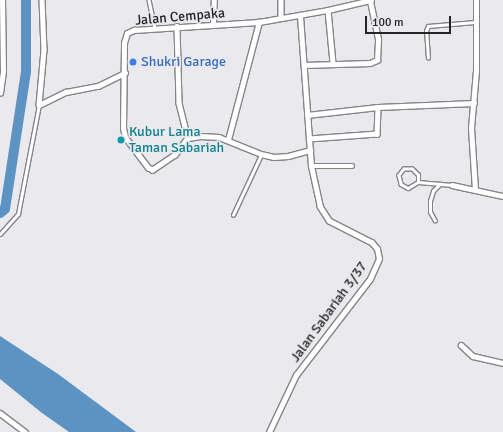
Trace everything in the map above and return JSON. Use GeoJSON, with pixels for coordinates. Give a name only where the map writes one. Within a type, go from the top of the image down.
{"type":"FeatureCollection","features":[{"type":"Feature","properties":{"kind":"street"},"geometry":{"type":"LineString","coordinates":[[0,93],[3,70],[1,38],[2,0]]}},
{"type":"Feature","properties":{"kind":"street"},"geometry":{"type":"LineString","coordinates":[[39,105],[43,65],[42,0]]}},
{"type":"Feature","properties":{"kind":"street"},"geometry":{"type":"LineString","coordinates":[[213,24],[214,0]]}},
{"type":"Feature","properties":{"kind":"street"},"geometry":{"type":"LineString","coordinates":[[281,0],[281,18]]}},
{"type":"Feature","properties":{"kind":"street"},"geometry":{"type":"LineString","coordinates":[[304,65],[370,63],[377,60],[378,39],[371,0]]}},
{"type":"Feature","properties":{"kind":"street","name":"Jalan Cempaka"},"geometry":{"type":"LineString","coordinates":[[125,73],[124,43],[127,33],[134,30],[177,26],[259,22],[328,10],[371,0]]}},
{"type":"Feature","properties":{"kind":"street"},"geometry":{"type":"LineString","coordinates":[[475,190],[471,128],[476,71],[476,0]]}},
{"type":"Feature","properties":{"kind":"street"},"geometry":{"type":"LineString","coordinates":[[328,10],[333,63]]}},
{"type":"Feature","properties":{"kind":"street","name":"Jalan Sabariah 3/37"},"geometry":{"type":"LineString","coordinates":[[269,432],[296,375],[370,279],[379,259],[378,249],[372,243],[329,221],[320,207],[311,166],[300,15]]}},
{"type":"Feature","properties":{"kind":"street"},"geometry":{"type":"LineString","coordinates":[[228,140],[259,22]]}},
{"type":"Feature","properties":{"kind":"street"},"geometry":{"type":"LineString","coordinates":[[177,26],[178,103],[188,138]]}},
{"type":"Feature","properties":{"kind":"street"},"geometry":{"type":"LineString","coordinates":[[39,105],[66,92],[98,86],[125,73],[123,132],[148,168],[153,170],[161,166],[175,155],[188,138],[207,135],[228,140],[261,154],[288,156],[310,150]]}},
{"type":"Feature","properties":{"kind":"street"},"geometry":{"type":"LineString","coordinates":[[307,115],[378,107],[474,103]]}},
{"type":"Feature","properties":{"kind":"street"},"geometry":{"type":"LineString","coordinates":[[309,139],[377,134],[378,107]]}},
{"type":"Feature","properties":{"kind":"street"},"geometry":{"type":"LineString","coordinates":[[311,166],[352,166]]}},
{"type":"Feature","properties":{"kind":"street"},"geometry":{"type":"LineString","coordinates":[[452,185],[503,196]]}},
{"type":"Feature","properties":{"kind":"street"},"geometry":{"type":"LineString","coordinates":[[461,345],[473,356],[503,363]]}},
{"type":"Feature","properties":{"kind":"street"},"geometry":{"type":"LineString","coordinates":[[0,412],[25,432]]}},
{"type":"Feature","properties":{"kind":"lane"},"geometry":{"type":"LineString","coordinates":[[149,0],[155,28]]}},
{"type":"Feature","properties":{"kind":"lane"},"geometry":{"type":"LineString","coordinates":[[428,58],[426,31],[428,26],[475,22]]}},
{"type":"Feature","properties":{"kind":"lane"},"geometry":{"type":"LineString","coordinates":[[0,234],[18,214],[39,105]]}},
{"type":"Feature","properties":{"kind":"lane"},"geometry":{"type":"LineString","coordinates":[[233,215],[261,154]]}},
{"type":"Feature","properties":{"kind":"lane"},"geometry":{"type":"LineString","coordinates":[[418,182],[418,174],[412,169],[404,169],[399,175],[399,179],[404,187],[412,187],[418,182],[452,185]]}},
{"type":"Feature","properties":{"kind":"lane"},"geometry":{"type":"LineString","coordinates":[[435,221],[430,212],[430,201],[433,191],[440,184]]}},
{"type":"Feature","properties":{"kind":"water"},"geometry":{"type":"Polygon","coordinates":[[[0,336],[58,374],[136,432],[69,432],[42,413],[0,379],[0,336]]]}},
{"type":"Feature","properties":{"kind":"waterway"},"geometry":{"type":"LineString","coordinates":[[0,213],[5,209],[26,71],[26,0]]}},
{"type":"Feature","properties":{"kind":"place","name":"Shukri Garage"},"geometry":{"type":"Point","coordinates":[133,62]}},
{"type":"Feature","properties":{"kind":"place","name":"Kubur Lama Taman Sabariah"},"geometry":{"type":"Point","coordinates":[121,140]}}]}
